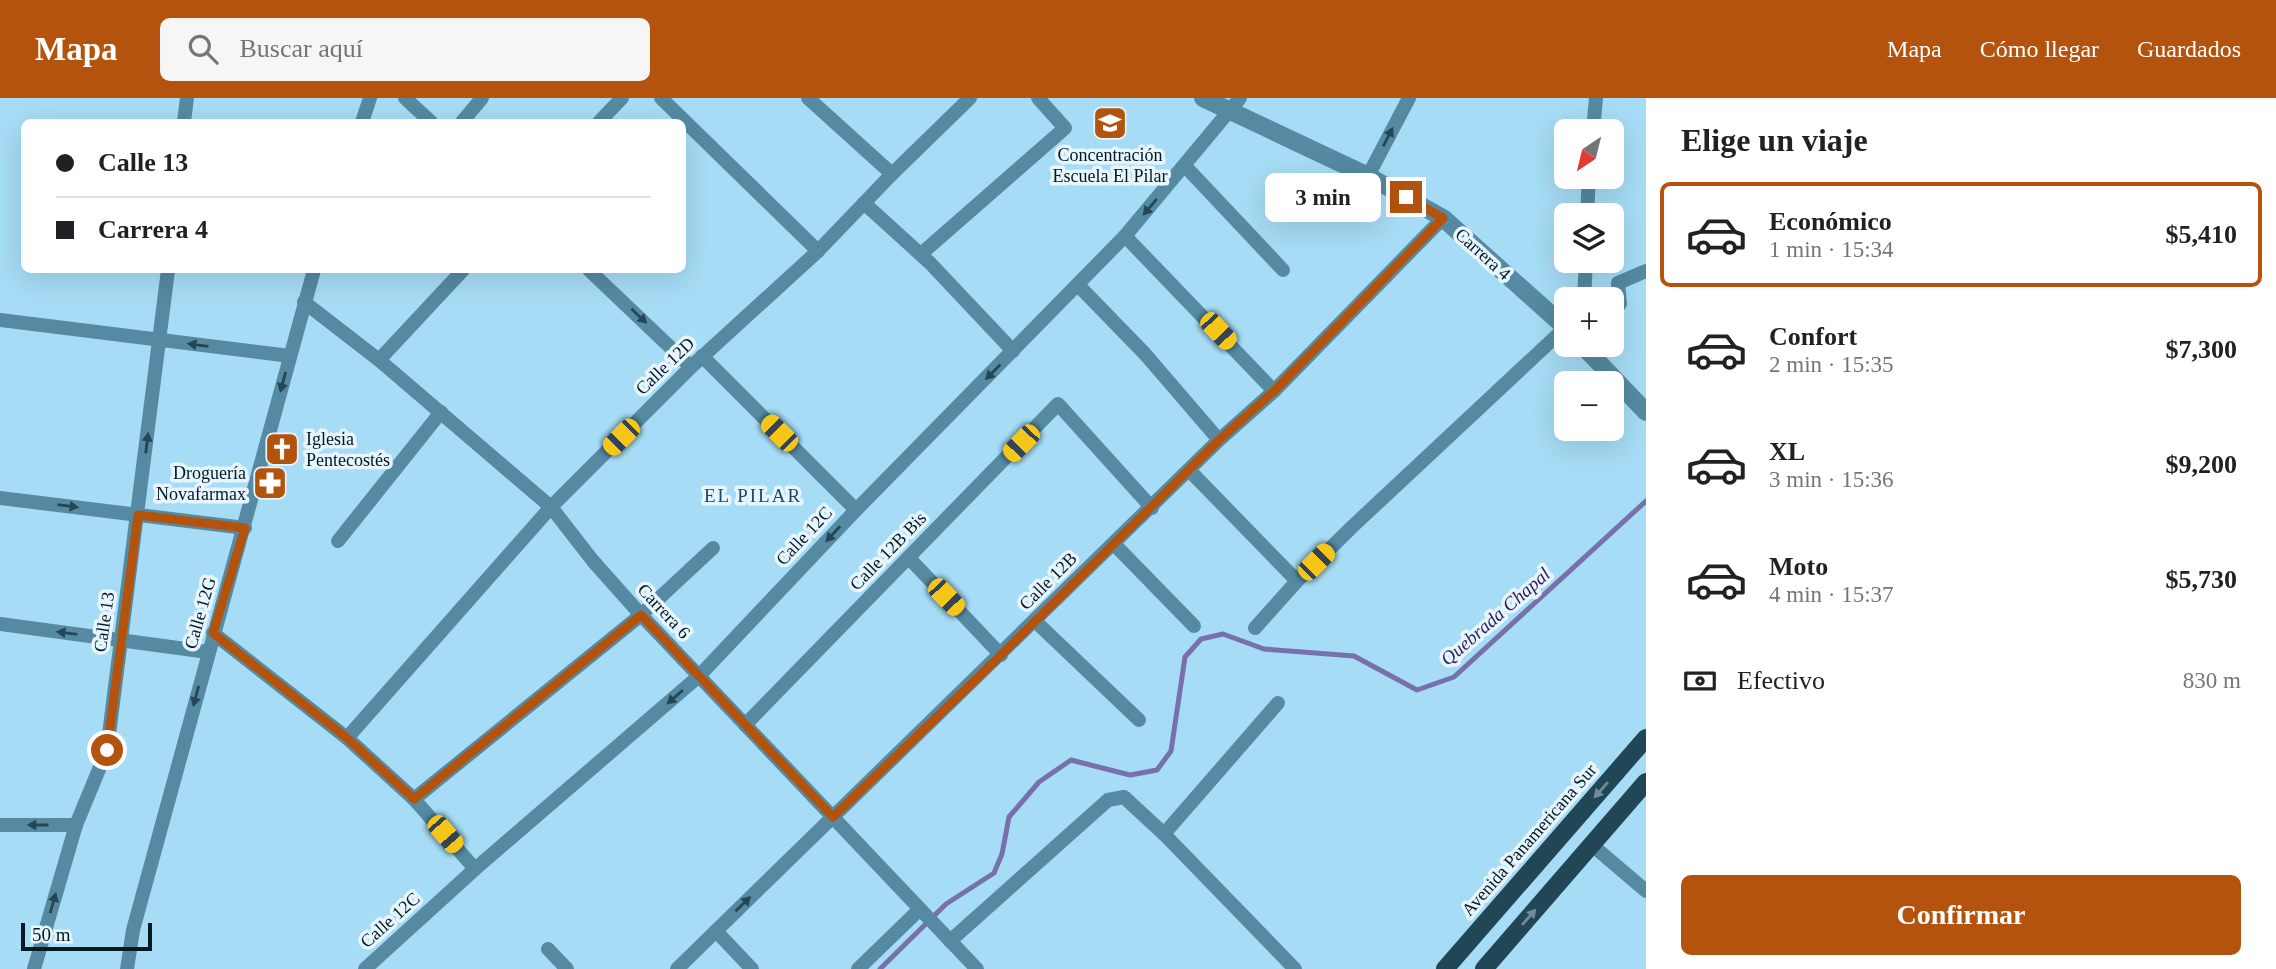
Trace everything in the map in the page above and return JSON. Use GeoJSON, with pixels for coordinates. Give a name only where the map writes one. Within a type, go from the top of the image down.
{"type":"FeatureCollection","features":[{"type":"Feature","properties":{"kind":"main road","name":"Avenida Panamericana Sur"},"geometry":{"type":"LineString","coordinates":[[1445,969],[1646,738]]}},
{"type":"Feature","properties":{"kind":"main road"},"geometry":{"type":"LineString","coordinates":[[1484,969],[1646,782]]}},
{"type":"Feature","properties":{"kind":"street"},"geometry":{"type":"LineString","coordinates":[[184,119],[187,98]]}},
{"type":"Feature","properties":{"kind":"street"},"geometry":{"type":"LineString","coordinates":[[363,119],[370,98]]}},
{"type":"Feature","properties":{"kind":"street"},"geometry":{"type":"LineString","coordinates":[[405,98],[428,119]]}},
{"type":"Feature","properties":{"kind":"street"},"geometry":{"type":"LineString","coordinates":[[464,119],[482,98]]}},
{"type":"Feature","properties":{"kind":"street"},"geometry":{"type":"LineString","coordinates":[[602,119],[622,98]]}},
{"type":"Feature","properties":{"kind":"street"},"geometry":{"type":"LineString","coordinates":[[661,98],[683,119]]}},
{"type":"Feature","properties":{"kind":"street"},"geometry":{"type":"LineString","coordinates":[[808,98],[892,174]]}},
{"type":"Feature","properties":{"kind":"street","name":"Calle 12D"},"geometry":{"type":"LineString","coordinates":[[347,738],[551,507],[702,356],[818,251],[970,98]]}},
{"type":"Feature","properties":{"kind":"street"},"geometry":{"type":"LineString","coordinates":[[921,254],[1065,128],[1038,98]]}},
{"type":"Feature","properties":{"kind":"street","name":"Carrera 4"},"geometry":{"type":"LineString","coordinates":[[1203,98],[1236,105],[1443,218],[1554,317]]}},
{"type":"Feature","properties":{"kind":"street"},"geometry":{"type":"LineString","coordinates":[[1368,176],[1409,98]]}},
{"type":"Feature","properties":{"kind":"street"},"geometry":{"type":"LineString","coordinates":[[1594,119],[1596,98]]}},
{"type":"Feature","properties":{"kind":"street","name":"Calle 12C"},"geometry":{"type":"LineString","coordinates":[[365,969],[475,869],[699,676],[856,510],[1079,286],[1236,105]]}},
{"type":"Feature","properties":{"kind":"street"},"geometry":{"type":"LineString","coordinates":[[686,122],[818,251]]}},
{"type":"Feature","properties":{"kind":"street"},"geometry":{"type":"LineString","coordinates":[[1185,166],[1283,270]]}},
{"type":"Feature","properties":{"kind":"street"},"geometry":{"type":"LineString","coordinates":[[863,203],[921,254],[1013,351]]}},
{"type":"Feature","properties":{"kind":"street","name":"Calle 12B"},"geometry":{"type":"LineString","coordinates":[[677,969],[1219,440],[1274,391],[1443,218]]}},
{"type":"Feature","properties":{"kind":"street"},"geometry":{"type":"LineString","coordinates":[[1125,236],[1274,391]]}},
{"type":"Feature","properties":{"kind":"street"},"geometry":{"type":"LineString","coordinates":[[1618,287],[1618,283],[1646,271]]}},
{"type":"Feature","properties":{"kind":"street","name":"Calle 13"},"geometry":{"type":"LineString","coordinates":[[34,969],[76,825],[107,750],[168,273]]}},
{"type":"Feature","properties":{"kind":"street","name":"Calle 12G"},"geometry":{"type":"LineString","coordinates":[[127,969],[133,930],[313,273]]}},
{"type":"Feature","properties":{"kind":"street"},"geometry":{"type":"LineString","coordinates":[[379,360],[460,273]]}},
{"type":"Feature","properties":{"kind":"street"},"geometry":{"type":"LineString","coordinates":[[592,273],[691,367]]}},
{"type":"Feature","properties":{"kind":"street"},"geometry":{"type":"LineString","coordinates":[[1079,286],[1145,354],[1219,440]]}},
{"type":"Feature","properties":{"kind":"street","name":"Carrera 6"},"geometry":{"type":"LineString","coordinates":[[304,302],[379,360],[551,507],[593,561],[641,615],[976,969]]}},
{"type":"Feature","properties":{"kind":"street"},"geometry":{"type":"LineString","coordinates":[[0,320],[290,356]]}},
{"type":"Feature","properties":{"kind":"street"},"geometry":{"type":"LineString","coordinates":[[1255,628],[1297,581],[1554,339]]}},
{"type":"Feature","properties":{"kind":"street"},"geometry":{"type":"LineString","coordinates":[[702,356],[856,510]]}},
{"type":"Feature","properties":{"kind":"street"},"geometry":{"type":"LineString","coordinates":[[1593,357],[1646,412]]}},
{"type":"Feature","properties":{"kind":"street","name":"Calle 12B Bis"},"geometry":{"type":"LineString","coordinates":[[745,724],[1058,404],[1152,508]]}},
{"type":"Feature","properties":{"kind":"street"},"geometry":{"type":"LineString","coordinates":[[338,541],[440,412]]}},
{"type":"Feature","properties":{"kind":"street"},"geometry":{"type":"LineString","coordinates":[[1189,470],[1297,581]]}},
{"type":"Feature","properties":{"kind":"street"},"geometry":{"type":"LineString","coordinates":[[0,498],[245,528]]}},
{"type":"Feature","properties":{"kind":"street"},"geometry":{"type":"LineString","coordinates":[[1114,544],[1195,626]]}},
{"type":"Feature","properties":{"kind":"street"},"geometry":{"type":"LineString","coordinates":[[414,799],[641,615],[713,548]]}},
{"type":"Feature","properties":{"kind":"street"},"geometry":{"type":"LineString","coordinates":[[909,558],[1001,655]]}},
{"type":"Feature","properties":{"kind":"street"},"geometry":{"type":"LineString","coordinates":[[1035,621],[1139,720]]}},
{"type":"Feature","properties":{"kind":"street"},"geometry":{"type":"LineString","coordinates":[[0,624],[208,652]]}},
{"type":"Feature","properties":{"kind":"street"},"geometry":{"type":"LineString","coordinates":[[213,633],[347,738],[414,799],[475,869]]}},
{"type":"Feature","properties":{"kind":"street"},"geometry":{"type":"LineString","coordinates":[[1164,834],[1278,703]]}},
{"type":"Feature","properties":{"kind":"street"},"geometry":{"type":"LineString","coordinates":[[945,936],[1108,800],[1124,797],[1164,834],[1295,969]]}},
{"type":"Feature","properties":{"kind":"street"},"geometry":{"type":"LineString","coordinates":[[0,825],[76,825]]}},
{"type":"Feature","properties":{"kind":"street"},"geometry":{"type":"LineString","coordinates":[[1592,845],[1646,891]]}},
{"type":"Feature","properties":{"kind":"street"},"geometry":{"type":"LineString","coordinates":[[858,969],[924,913]]}},
{"type":"Feature","properties":{"kind":"street"},"geometry":{"type":"LineString","coordinates":[[716,931],[752,969]]}},
{"type":"Feature","properties":{"kind":"street"},"geometry":{"type":"LineString","coordinates":[[548,949],[567,969]]}},
{"type":"Feature","properties":{"kind":"waterway","name":"Quebrada Chapal"},"geometry":{"type":"LineString","coordinates":[[880,969],[946,904],[994,873],[1002,854],[1009,817],[1039,782],[1071,760],[1130,775],[1157,770],[1171,751],[1185,657],[1201,639],[1223,634],[1264,649],[1354,656],[1417,690],[1454,677],[1646,501]]}},
{"type":"Feature","properties":{"kind":"place","name":"Concentración Escuela El Pilar"},"geometry":{"type":"Point","coordinates":[1110,123]}},
{"type":"Feature","properties":{"kind":"place","name":"Iglesia Pentecostés"},"geometry":{"type":"Point","coordinates":[282,449]}},
{"type":"Feature","properties":{"kind":"place","name":"Droguería Novafarmax"},"geometry":{"type":"Point","coordinates":[270,483]}},
{"type":"Feature","properties":{"kind":"district","name":"EL PILAR"},"geometry":{"type":"Point","coordinates":[753,495]}},
{"type":"Feature","properties":{"kind":"route"},"geometry":{"type":"LineString","coordinates":[[107,750],[138,515],[245,528],[213,633],[347,738],[414,799],[641,615],[833,817],[1219,440],[1274,391],[1443,218],[1406,197]]}}]}
